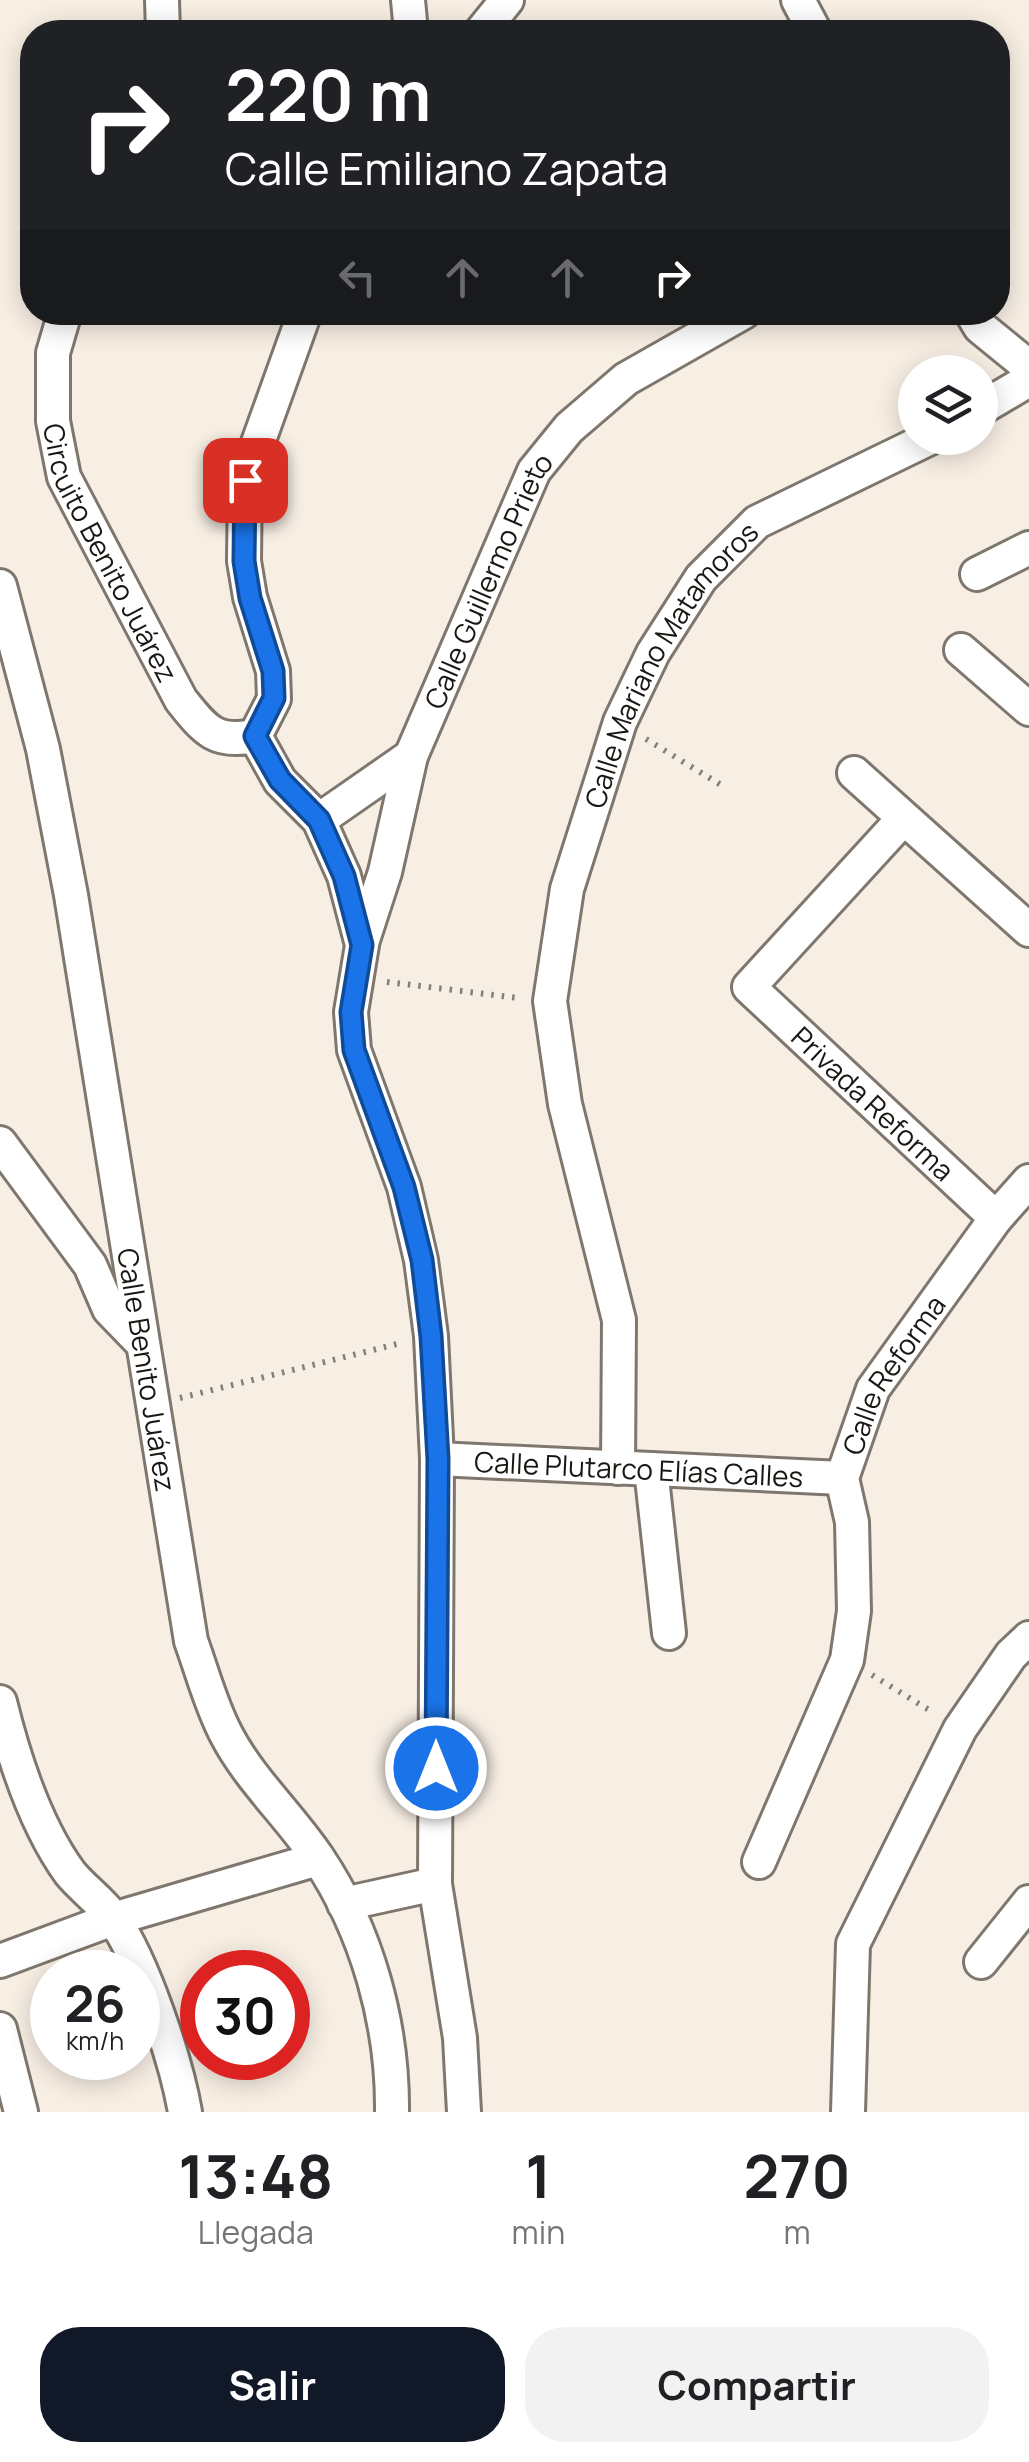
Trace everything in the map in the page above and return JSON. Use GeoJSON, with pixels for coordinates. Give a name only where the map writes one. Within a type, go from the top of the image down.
{"type":"FeatureCollection","features":[{"type":"Feature","properties":{"kind":"street"},"geometry":{"type":"LineString","coordinates":[[491,20],[507,0]]}},
{"type":"Feature","properties":{"kind":"street","name":"Circuito Benito Juárez"},"geometry":{"type":"LineString","coordinates":[[61,325],[53,353],[53,422],[64,477],[181,700],[205,730],[231,741],[255,736]]}},
{"type":"Feature","properties":{"kind":"street"},"geometry":{"type":"LineString","coordinates":[[300,325],[245,480],[244,561],[250,598],[273,671],[274,698],[255,736],[280,780],[319,820],[344,876],[362,945]]}},
{"type":"Feature","properties":{"kind":"street","name":"Calle Guillermo Prieto"},"geometry":{"type":"LineString","coordinates":[[464,2112],[460,2038],[434,1884],[438,1459],[431,1336],[422,1260],[404,1187],[354,1050],[355,978],[385,872],[410,756],[534,471],[568,428],[626,379],[715,325]]}},
{"type":"Feature","properties":{"kind":"street"},"geometry":{"type":"LineString","coordinates":[[979,325],[1029,367]]}},
{"type":"Feature","properties":{"kind":"street"},"geometry":{"type":"LineString","coordinates":[[998,398],[1029,380]]}},
{"type":"Feature","properties":{"kind":"street","name":"Calle Mariano Matamoros"},"geometry":{"type":"LineString","coordinates":[[618,1468],[619,1320],[565,1104],[550,1001],[566,889],[620,722],[653,654],[701,578],[757,522],[898,454]]}},
{"type":"Feature","properties":{"kind":"street"},"geometry":{"type":"LineString","coordinates":[[977,574],[1029,548]]}},
{"type":"Feature","properties":{"kind":"street","name":"Calle Benito Juárez"},"geometry":{"type":"LineString","coordinates":[[0,586],[43,748],[71,895],[150,1406],[197,1657],[226,1736],[318,1859],[344,1904],[380,2000],[392,2067],[392,2112]]}},
{"type":"Feature","properties":{"kind":"street"},"geometry":{"type":"LineString","coordinates":[[962,650],[1029,709]]}},
{"type":"Feature","properties":{"kind":"street"},"geometry":{"type":"LineString","coordinates":[[319,820],[410,756]]}},
{"type":"Feature","properties":{"kind":"street"},"geometry":{"type":"LineString","coordinates":[[854,774],[1029,930]]}},
{"type":"Feature","properties":{"kind":"street","name":"Privada Reforma"},"geometry":{"type":"LineString","coordinates":[[902,818],[749,987],[996,1218]]}},
{"type":"Feature","properties":{"kind":"street"},"geometry":{"type":"LineString","coordinates":[[0,1143],[90,1264],[110,1309],[140,1341]]}},
{"type":"Feature","properties":{"kind":"street","name":"Calle Reforma"},"geometry":{"type":"LineString","coordinates":[[759,1862],[846,1660],[854,1611],[853,1558],[852,1522],[842,1478],[873,1389],[996,1218],[1029,1181]]}},
{"type":"Feature","properties":{"kind":"street","name":"Calle Plutarco Elías Calles"},"geometry":{"type":"LineString","coordinates":[[438,1459],[842,1478]]}},
{"type":"Feature","properties":{"kind":"street"},"geometry":{"type":"LineString","coordinates":[[651,1469],[669,1633]]}},
{"type":"Feature","properties":{"kind":"street"},"geometry":{"type":"LineString","coordinates":[[848,2112],[853,1944],[960,1729],[1012,1655],[1029,1638]]}},
{"type":"Feature","properties":{"kind":"street"},"geometry":{"type":"LineString","coordinates":[[0,1702],[32,1800],[70,1872],[113,1919],[152,2002],[179,2074],[185,2112]]}},
{"type":"Feature","properties":{"kind":"street"},"geometry":{"type":"LineString","coordinates":[[0,1961],[113,1919],[318,1859]]}},
{"type":"Feature","properties":{"kind":"street"},"geometry":{"type":"LineString","coordinates":[[344,1904],[434,1884]]}},
{"type":"Feature","properties":{"kind":"street"},"geometry":{"type":"LineString","coordinates":[[981,1962],[1029,1902]]}},
{"type":"Feature","properties":{"kind":"street"},"geometry":{"type":"LineString","coordinates":[[0,2029],[21,2112]]}},
{"type":"Feature","properties":{"kind":"path"},"geometry":{"type":"LineString","coordinates":[[620,722],[726,788]]}},
{"type":"Feature","properties":{"kind":"path"},"geometry":{"type":"LineString","coordinates":[[355,978],[550,1001]]}},
{"type":"Feature","properties":{"kind":"path"},"geometry":{"type":"LineString","coordinates":[[150,1406],[431,1336]]}},
{"type":"Feature","properties":{"kind":"path"},"geometry":{"type":"LineString","coordinates":[[846,1660],[960,1729]]}},
{"type":"Feature","properties":{"kind":"route"},"geometry":{"type":"LineString","coordinates":[[245,480],[244,561],[250,598],[273,671],[274,698],[255,736],[280,780],[319,820],[344,876],[362,945],[351,1012],[354,1050],[404,1187],[422,1260],[438,1459],[436,1768]]}}]}
